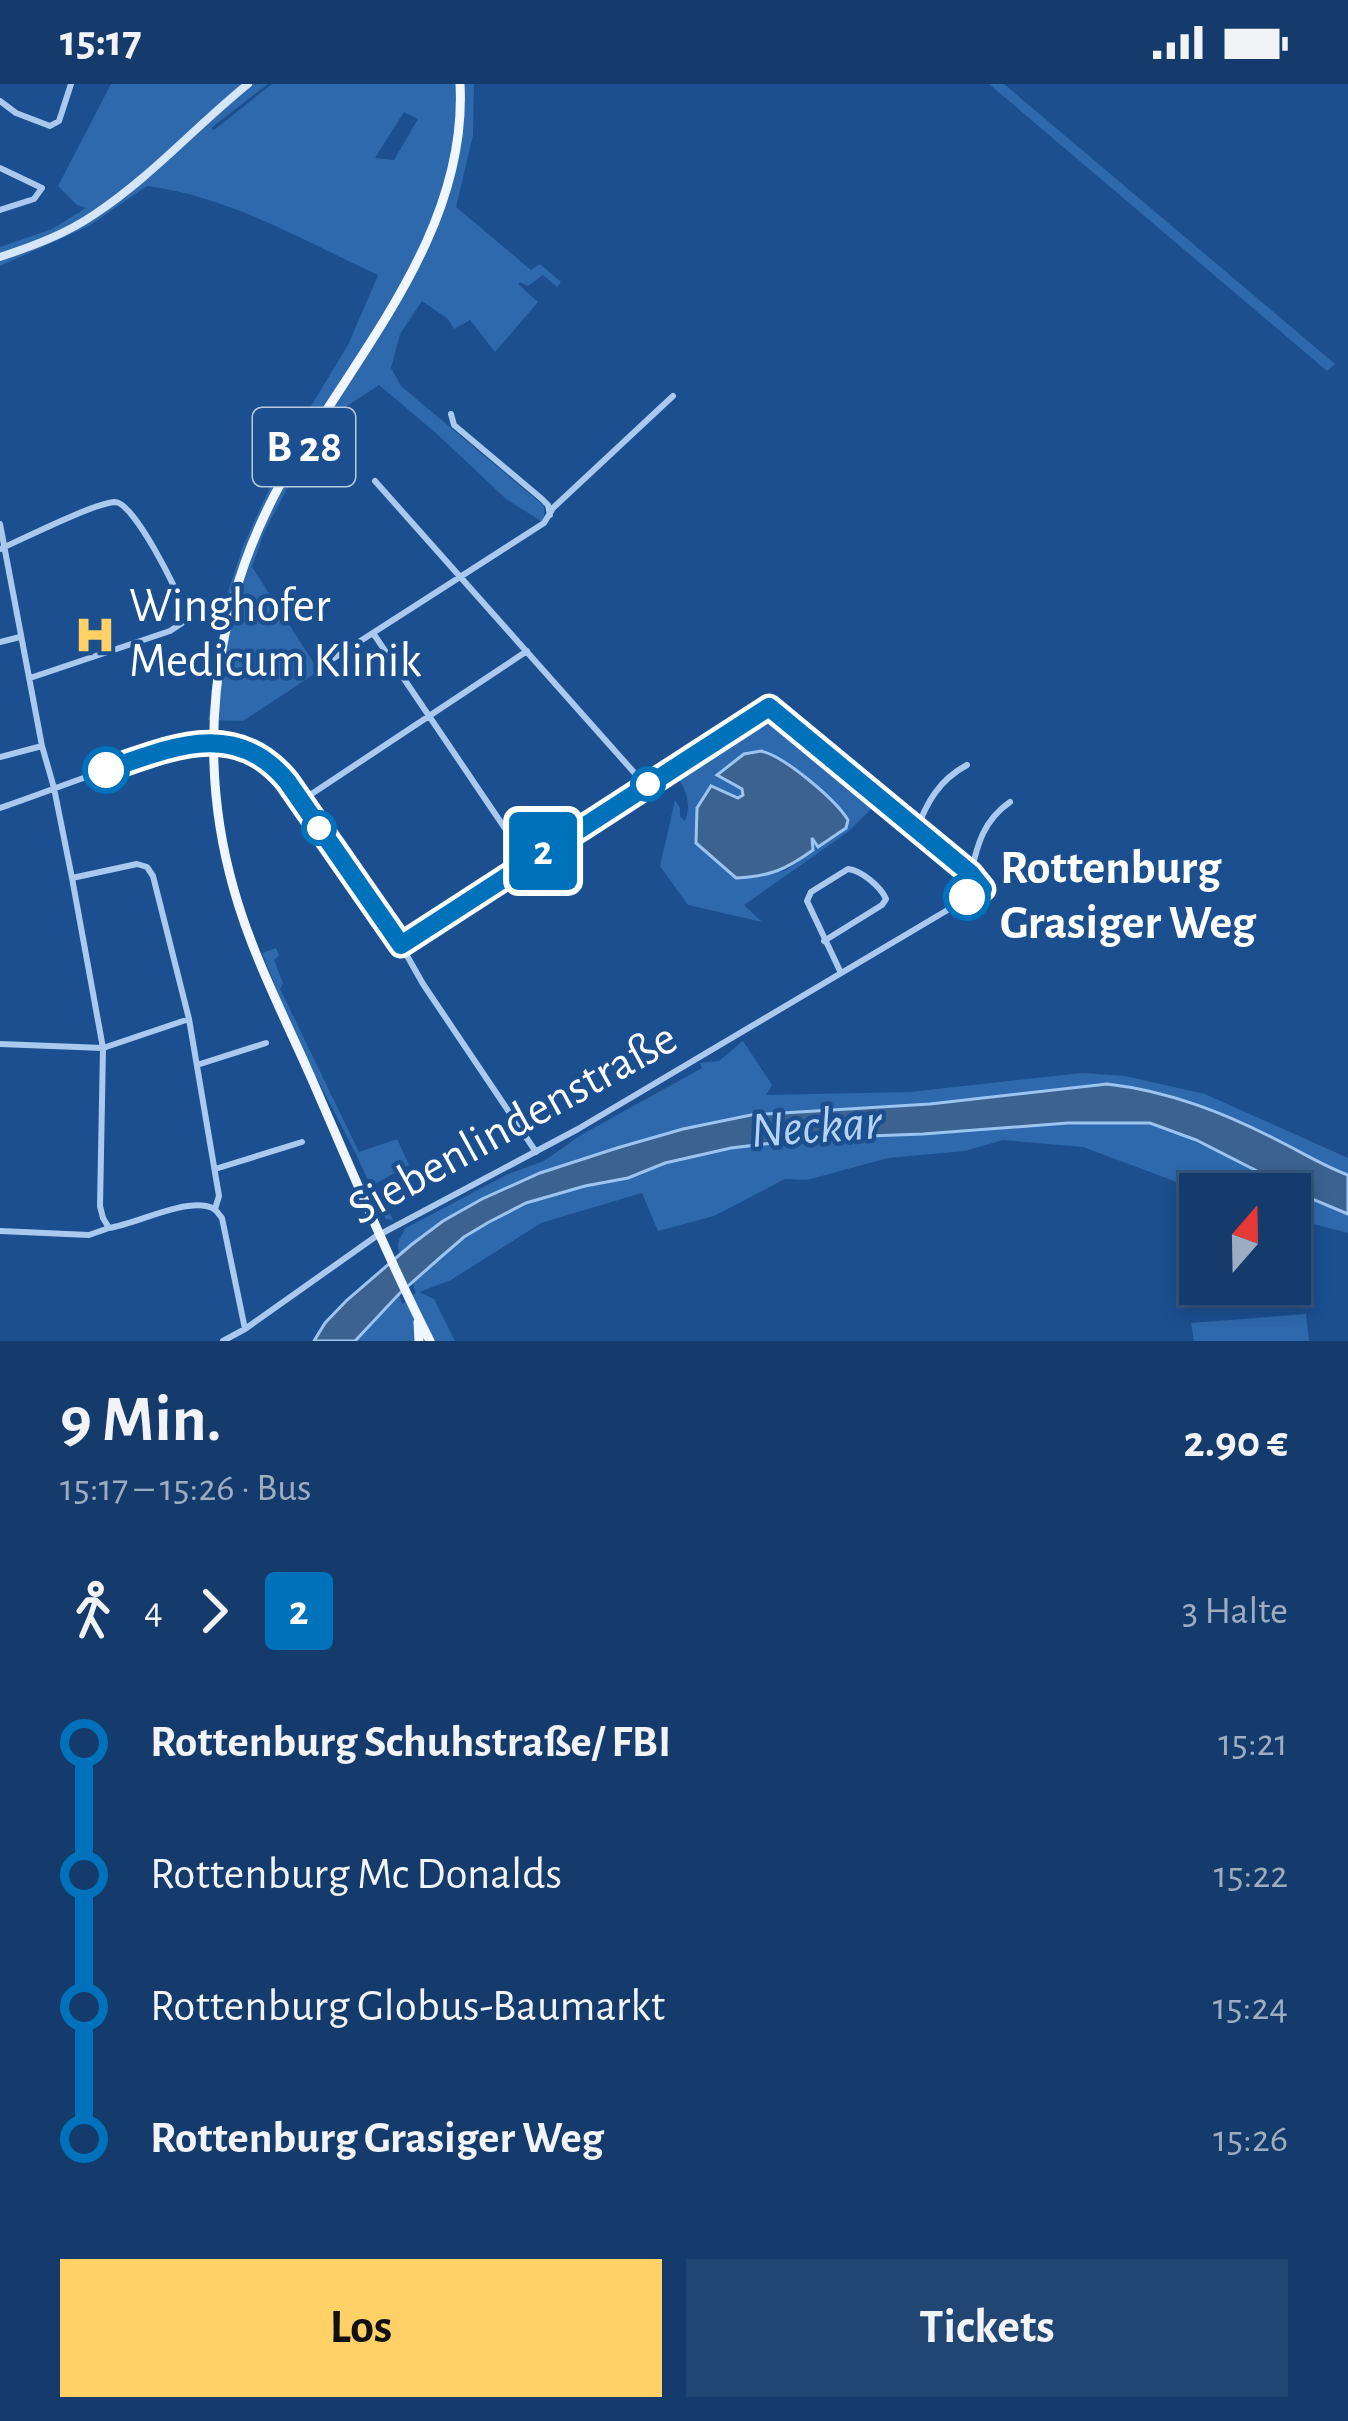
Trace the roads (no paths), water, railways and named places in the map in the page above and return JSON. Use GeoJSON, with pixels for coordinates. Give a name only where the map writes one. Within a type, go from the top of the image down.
{"type":"FeatureCollection","features":[{"type":"Feature","properties":{"kind":"main road"},"geometry":{"type":"LineString","coordinates":[[0,257],[46,242],[100,211],[248,84]]}},
{"type":"Feature","properties":{"kind":"main road","name":"B 28"},"geometry":{"type":"LineString","coordinates":[[430,1341],[245,925],[223,841],[214,742],[221,656],[248,553],[281,483],[428,240],[455,160],[460,84]]}},
{"type":"Feature","properties":{"kind":"main road"},"geometry":{"type":"LineString","coordinates":[[415,1311],[419,1341]]}},
{"type":"Feature","properties":{"kind":"street"},"geometry":{"type":"LineString","coordinates":[[0,101],[50,126],[58,121],[71,84]]}},
{"type":"Feature","properties":{"kind":"street"},"geometry":{"type":"LineString","coordinates":[[0,168],[42,188],[34,199],[0,210]]}},
{"type":"Feature","properties":{"kind":"street"},"geometry":{"type":"LineString","coordinates":[[323,665],[544,523],[562,500],[673,396]]}},
{"type":"Feature","properties":{"kind":"street"},"geometry":{"type":"LineString","coordinates":[[451,414],[454,425],[542,500],[550,514]]}},
{"type":"Feature","properties":{"kind":"street"},"geometry":{"type":"LineString","coordinates":[[375,481],[633,770],[640,784],[638,790],[401,945]]}},
{"type":"Feature","properties":{"kind":"street"},"geometry":{"type":"LineString","coordinates":[[2,548],[116,502],[126,506],[185,612],[182,623],[170,631],[30,678]]}},
{"type":"Feature","properties":{"kind":"street"},"geometry":{"type":"LineString","coordinates":[[0,524],[104,1048],[100,1206],[109,1228]]}},
{"type":"Feature","properties":{"kind":"street"},"geometry":{"type":"LineString","coordinates":[[373,633],[527,861]]}},
{"type":"Feature","properties":{"kind":"street"},"geometry":{"type":"LineString","coordinates":[[0,642],[21,637]]}},
{"type":"Feature","properties":{"kind":"street"},"geometry":{"type":"LineString","coordinates":[[301,801],[527,651]]}},
{"type":"Feature","properties":{"kind":"street"},"geometry":{"type":"LineString","coordinates":[[0,808],[175,747],[214,742],[265,759],[280,772],[401,945],[536,1152]]}},
{"type":"Feature","properties":{"kind":"street"},"geometry":{"type":"LineString","coordinates":[[0,757],[42,746]]}},
{"type":"Feature","properties":{"kind":"street"},"geometry":{"type":"LineString","coordinates":[[916,831],[929,798],[968,765]]}},
{"type":"Feature","properties":{"kind":"street"},"geometry":{"type":"LineString","coordinates":[[879,800],[971,874],[983,831],[1010,802]]}},
{"type":"Feature","properties":{"kind":"street"},"geometry":{"type":"LineString","coordinates":[[73,878],[137,864],[153,876],[197,1065],[219,1196],[215,1210]]}},
{"type":"Feature","properties":{"kind":"street"},"geometry":{"type":"LineString","coordinates":[[824,941],[886,899],[855,870],[848,869],[811,892],[807,901],[824,941],[841,974]]}},
{"type":"Feature","properties":{"kind":"street","name":"Siebenlindenstraße"},"geometry":{"type":"LineString","coordinates":[[224,1341],[380,1234],[536,1152],[983,889],[971,874]]}},
{"type":"Feature","properties":{"kind":"street"},"geometry":{"type":"LineString","coordinates":[[0,1044],[104,1048],[188,1019]]}},
{"type":"Feature","properties":{"kind":"street"},"geometry":{"type":"LineString","coordinates":[[197,1065],[266,1043]]}},
{"type":"Feature","properties":{"kind":"street"},"geometry":{"type":"LineString","coordinates":[[215,1169],[302,1142]]}},
{"type":"Feature","properties":{"kind":"street"},"geometry":{"type":"LineString","coordinates":[[0,1232],[89,1235],[188,1206],[207,1206],[222,1218],[245,1329]]}},
{"type":"Feature","properties":{"kind":"water"},"geometry":{"type":"Polygon","coordinates":[[[761,751],[808,780],[848,820],[846,828],[818,847],[812,838],[813,850],[786,867],[736,878],[696,843],[697,808],[711,786],[738,798],[743,795],[742,789],[717,775],[744,754],[761,751]]]}},
{"type":"Feature","properties":{"kind":"water","name":"Neckar"},"geometry":{"type":"Polygon","coordinates":[[[1107,1084],[1152,1092],[1217,1113],[1348,1175],[1348,1214],[1311,1198],[1311,1173],[1261,1173],[1150,1123],[1068,1123],[816,1138],[731,1148],[526,1203],[464,1237],[399,1294],[355,1341],[314,1341],[347,1300],[443,1221],[540,1173],[683,1129],[751,1115],[930,1104],[1107,1084]]]}},
{"type":"Feature","properties":{"kind":"place","name":"Winghofer Medicum Klinik"},"geometry":{"type":"Point","coordinates":[95,635]}},
{"type":"Feature","properties":{"kind":"place","name":"Rottenburg Grasiger Weg"},"geometry":{"type":"Point","coordinates":[967,897]}}]}
